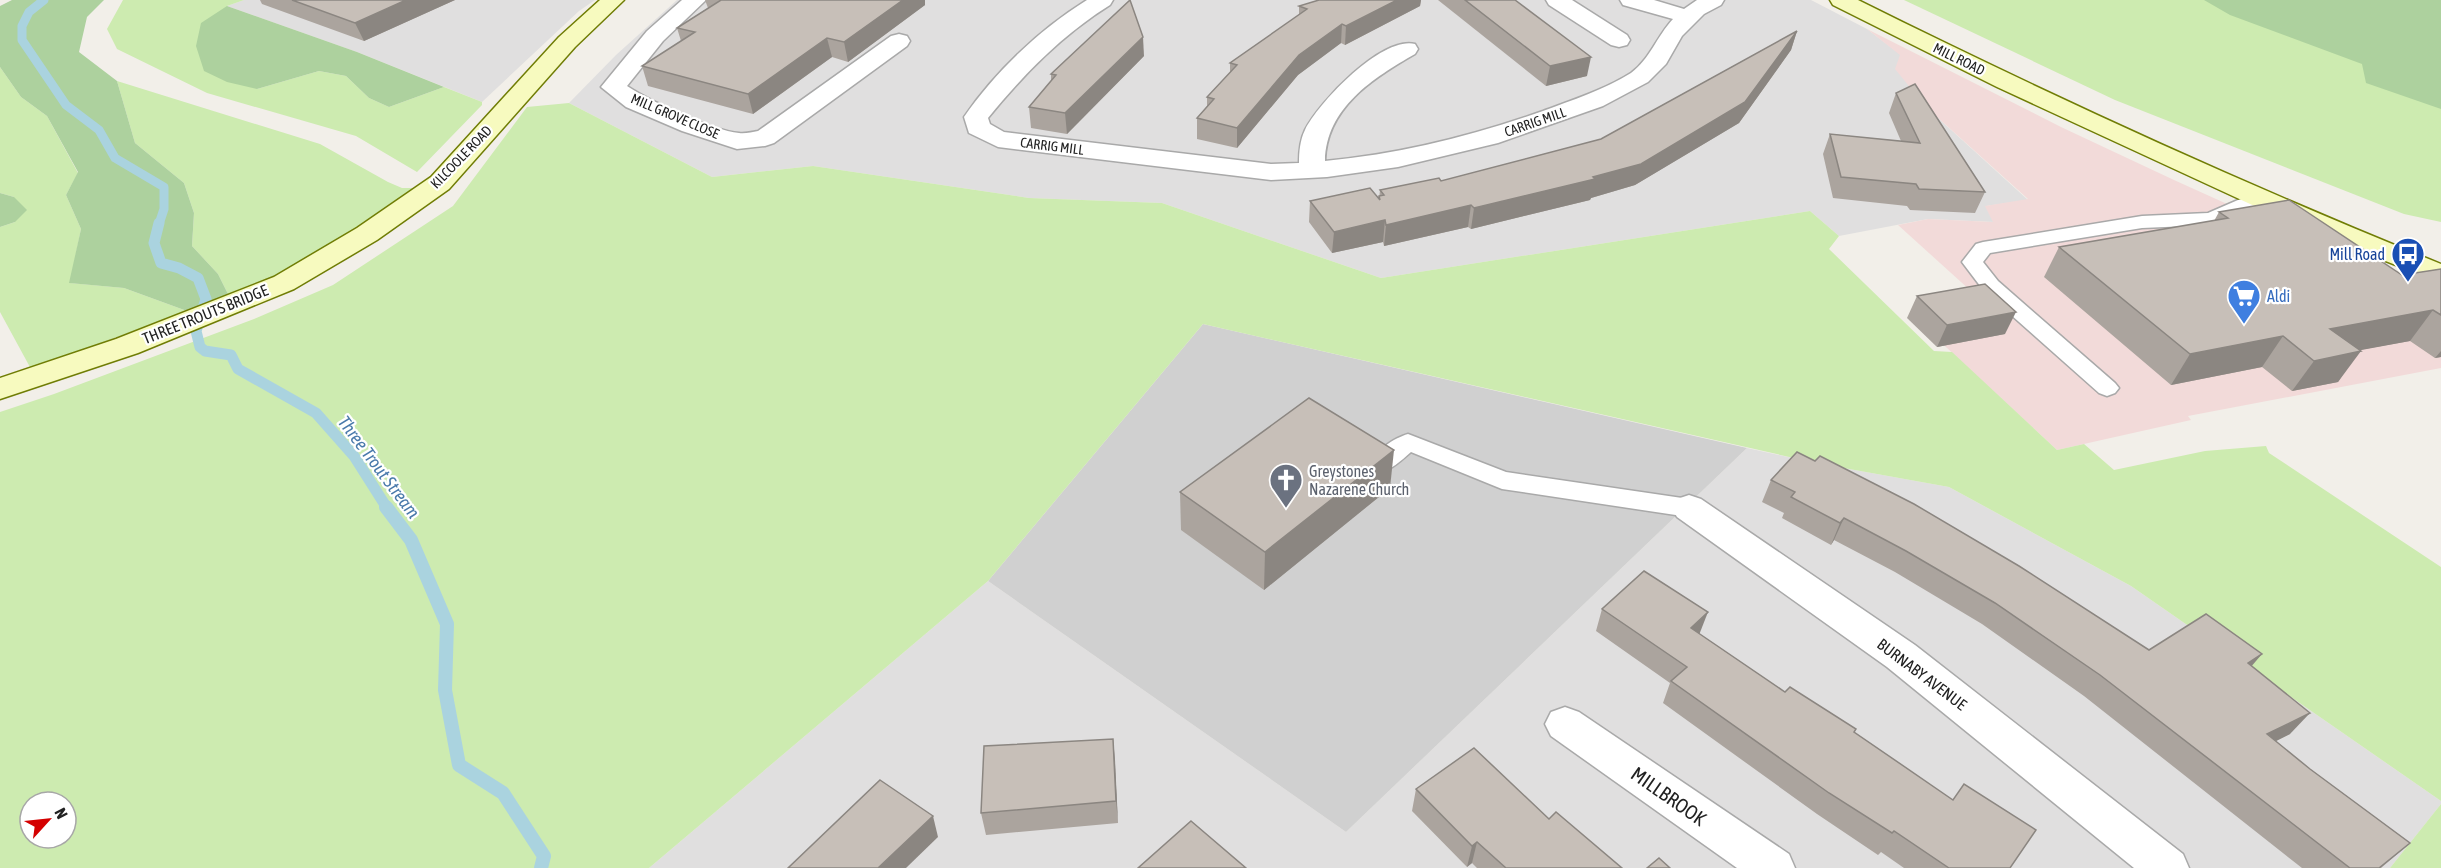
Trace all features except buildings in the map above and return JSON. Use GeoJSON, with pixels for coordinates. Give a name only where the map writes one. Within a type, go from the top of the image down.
{"type":"FeatureCollection","features":[{"type":"Feature","properties":{"kind":"main road","name":"KILCOOLE ROAD"},"geometry":{"type":"LineString","coordinates":[[284,283],[368,234],[440,183],[567,42],[614,0]]}},
{"type":"Feature","properties":{"kind":"main road","name":"MILL ROAD"},"geometry":{"type":"LineString","coordinates":[[1841,0],[2005,82],[2310,221],[2441,274]]}},
{"type":"Feature","properties":{"kind":"main road","name":"THREE TROUTS BRIDGE"},"geometry":{"type":"LineString","coordinates":[[0,389],[127,346],[284,283]]}},
{"type":"Feature","properties":{"kind":"street","name":"MILL GROVE CLOSE"},"geometry":{"type":"LineString","coordinates":[[695,0],[655,36],[613,87],[635,102],[692,126],[737,141],[765,138],[899,41]]}},
{"type":"Feature","properties":{"kind":"street","name":"CARRIG MILL"},"geometry":{"type":"LineString","coordinates":[[1102,0],[1085,9],[1037,48],[976,117],[978,128],[998,139],[1010,141],[1271,172],[1312,170],[1398,159],[1489,138],[1594,102],[1640,77],[1658,59],[1672,33],[1696,9],[1713,0]]}},
{"type":"Feature","properties":{"kind":"street"},"geometry":{"type":"LineString","coordinates":[[1631,0],[1689,17]]}},
{"type":"Feature","properties":{"kind":"street"},"geometry":{"type":"LineString","coordinates":[[1564,4],[1598,2]]}},
{"type":"Feature","properties":{"kind":"street"},"geometry":{"type":"LineString","coordinates":[[1564,4],[1619,40]]}},
{"type":"Feature","properties":{"kind":"street"},"geometry":{"type":"LineString","coordinates":[[1312,170],[1316,134],[1333,108],[1363,77],[1407,49]]}},
{"type":"Feature","properties":{"kind":"street","name":"BURNABY AVENUE"},"geometry":{"type":"LineString","coordinates":[[1689,508],[1901,656],[2147,862]]}},
{"type":"Feature","properties":{"kind":"street","name":"MILLBROOK"},"geometry":{"type":"LineString","coordinates":[[1565,724],[1773,868]]}},
{"type":"Feature","properties":{"kind":"lane"},"geometry":{"type":"LineString","coordinates":[[2107,388],[1991,286],[1972,262],[1983,248],[2142,222],[2211,219],[2263,199]]}},
{"type":"Feature","properties":{"kind":"lane"},"geometry":{"type":"LineString","coordinates":[[1380,464],[1408,442],[1502,480],[1689,508]]}},
{"type":"Feature","properties":{"kind":"shaded area"},"geometry":{"type":"Polygon","coordinates":[[[244,0],[595,0],[579,11],[482,102],[357,52],[227,6],[244,0]]]}},
{"type":"Feature","properties":{"kind":"shaded area"},"geometry":{"type":"Polygon","coordinates":[[[677,0],[1811,0],[1867,29],[1901,55],[1926,107],[2028,200],[1986,206],[1994,222],[1928,219],[1839,236],[1810,211],[1381,278],[1162,203],[1029,198],[813,166],[712,177],[569,103],[616,55],[677,0]]]}},
{"type":"Feature","properties":{"kind":"shaded area"},"geometry":{"type":"Polygon","coordinates":[[[1867,29],[2061,127],[2174,180],[2389,277],[2441,298],[2441,368],[2188,416],[2191,420],[2057,450],[1933,335],[2003,320],[1898,225],[1928,219],[1993,222],[1985,206],[2028,199],[1926,107],[1895,69],[1900,55],[1867,29]]]}},
{"type":"Feature","properties":{"kind":"shaded area"},"geometry":{"type":"Polygon","coordinates":[[[1203,324],[1747,448],[1346,832],[988,581],[1203,324]]]}},
{"type":"Feature","properties":{"kind":"shaded area"},"geometry":{"type":"Polygon","coordinates":[[[1747,448],[1949,487],[2131,586],[2441,801],[2441,804],[2390,868],[649,868],[988,581],[1346,832],[1747,448]]]}},
{"type":"Feature","properties":{"kind":"green space"},"geometry":{"type":"Polygon","coordinates":[[[12,0],[104,0],[87,17],[79,52],[117,81],[135,143],[184,183],[194,213],[192,246],[218,274],[229,296],[187,311],[124,288],[69,283],[81,229],[66,195],[78,172],[47,116],[21,97],[0,67],[0,6],[12,0]]]}},
{"type":"Feature","properties":{"kind":"green space"},"geometry":{"type":"Polygon","coordinates":[[[123,0],[244,0],[227,6],[257,89],[319,71],[346,76],[369,98],[389,107],[444,87],[482,102],[482,105],[417,172],[356,136],[207,93],[117,49],[107,29],[123,0]]]}},
{"type":"Feature","properties":{"kind":"green space"},"geometry":{"type":"Polygon","coordinates":[[[1904,0],[2441,0],[2441,222],[2404,214],[2115,100],[1904,0]]]}},
{"type":"Feature","properties":{"kind":"green space"},"geometry":{"type":"Polygon","coordinates":[[[2204,0],[2441,0],[2441,109],[2366,83],[2362,64],[2230,15],[2204,0]]]}},
{"type":"Feature","properties":{"kind":"green space"},"geometry":{"type":"Polygon","coordinates":[[[227,6],[357,52],[444,87],[389,107],[369,98],[346,76],[319,71],[257,89],[227,82],[204,71],[196,46],[201,23],[227,6]]]}},
{"type":"Feature","properties":{"kind":"green space"},"geometry":{"type":"Polygon","coordinates":[[[0,67],[21,97],[47,116],[78,173],[66,195],[81,229],[70,283],[124,288],[187,311],[31,369],[0,312],[0,227],[15,222],[14,197],[0,193],[0,67]]]}},
{"type":"Feature","properties":{"kind":"green space"},"geometry":{"type":"Polygon","coordinates":[[[117,81],[320,144],[388,182],[402,188],[418,188],[303,261],[229,296],[218,274],[192,246],[194,213],[184,183],[135,143],[117,81]]]}},
{"type":"Feature","properties":{"kind":"green space"},"geometry":{"type":"Polygon","coordinates":[[[569,103],[712,177],[813,166],[1029,198],[1162,203],[1381,278],[1810,211],[1839,236],[1829,249],[1934,351],[1952,352],[2057,450],[2084,444],[2114,470],[2205,451],[2266,446],[2269,453],[2441,567],[2441,801],[2131,586],[1949,487],[1816,463],[1203,324],[988,581],[649,868],[0,868],[0,412],[254,319],[333,285],[453,206],[527,107],[569,103]]]}},
{"type":"Feature","properties":{"kind":"green space"},"geometry":{"type":"Polygon","coordinates":[[[0,193],[14,197],[27,210],[15,222],[0,227],[0,193]]]}},
{"type":"Feature","properties":{"kind":"green space"},"geometry":{"type":"Polygon","coordinates":[[[2441,804],[2441,868],[2390,868],[2441,804]]]}},
{"type":"Feature","properties":{"kind":"waterway","name":"Three Trout Stream"},"geometry":{"type":"LineString","coordinates":[[44,0],[29,12],[22,26],[22,40],[66,105],[99,130],[115,158],[164,187],[164,209],[159,224]]}},
{"type":"Feature","properties":{"kind":"waterway","name":"Three Trout Stream"},"geometry":{"type":"LineString","coordinates":[[159,223],[154,243],[161,263],[179,268],[198,278],[206,299],[196,331],[200,347],[205,351],[231,355],[238,369],[316,413],[354,456],[387,508]]}},
{"type":"Feature","properties":{"kind":"waterway","name":"Three Trout Stream"},"geometry":{"type":"LineString","coordinates":[[386,507],[411,540],[447,624],[445,690],[459,765],[503,793],[544,856],[541,868]]}},
{"type":"Feature","properties":{"kind":"place","name":"Mill Road"},"geometry":{"type":"Point","coordinates":[2408,283]}},
{"type":"Feature","properties":{"kind":"place","name":"Aldi"},"geometry":{"type":"Point","coordinates":[2244,325]}},
{"type":"Feature","properties":{"kind":"place","name":"Greystones Nazarene Church"},"geometry":{"type":"Point","coordinates":[1286,509]}}]}
